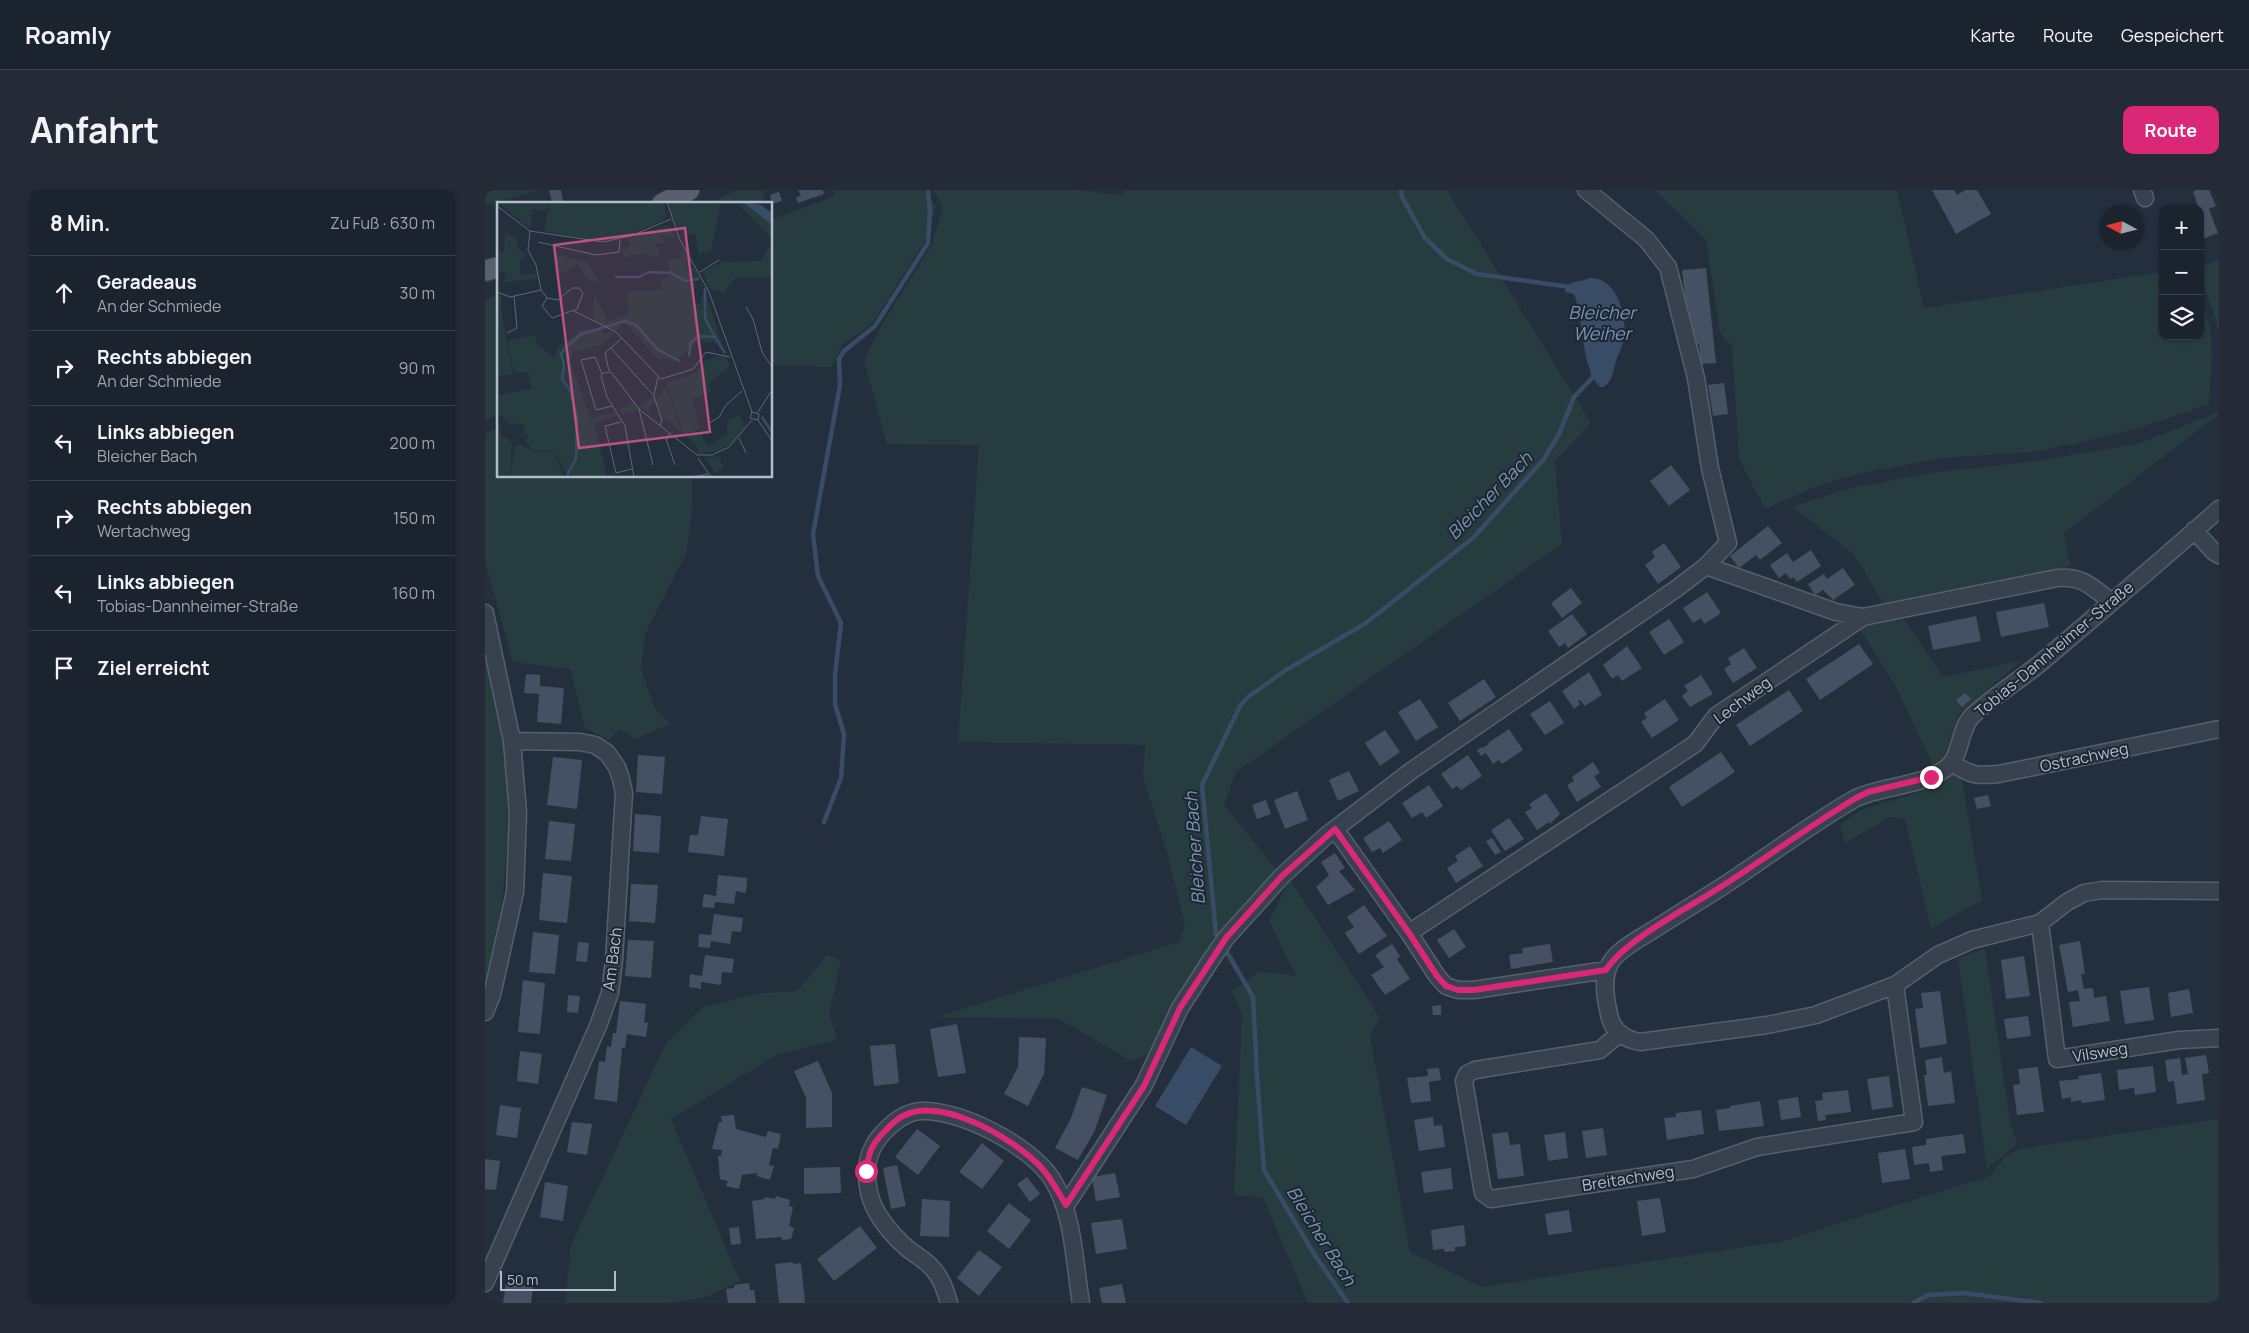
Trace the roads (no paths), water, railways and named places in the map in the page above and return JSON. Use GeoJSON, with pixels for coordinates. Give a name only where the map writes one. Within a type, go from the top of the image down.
{"type":"FeatureCollection","features":[{"type":"Feature","properties":{"kind":"main road"},"geometry":{"type":"LineString","coordinates":[[666,202],[689,190]]}},
{"type":"Feature","properties":{"kind":"street"},"geometry":{"type":"LineString","coordinates":[[1066,1205],[1144,1086],[1180,1008],[1222,945],[1282,876],[1335,829],[1411,771],[1675,589],[1706,566],[1727,543],[1710,468],[1696,378],[1668,267],[1647,239],[1586,190]]}},
{"type":"Feature","properties":{"kind":"street","name":"Tobias-Dannheimer-Straße"},"geometry":{"type":"LineString","coordinates":[[1952,763],[1964,728],[1971,717],[2031,671],[2219,509]]}},
{"type":"Feature","properties":{"kind":"street"},"geometry":{"type":"LineString","coordinates":[[2194,530],[2219,555]]}},
{"type":"Feature","properties":{"kind":"street"},"geometry":{"type":"LineString","coordinates":[[1706,566],[1837,612],[1863,617]]}},
{"type":"Feature","properties":{"kind":"street","name":"Lechweg"},"geometry":{"type":"LineString","coordinates":[[1409,933],[1695,744],[1716,716],[1863,617],[2057,578],[2073,577],[2081,580],[2113,602]]}},
{"type":"Feature","properties":{"kind":"street"},"geometry":{"type":"LineString","coordinates":[[485,613],[512,741],[518,813],[515,892],[494,988],[485,1012]]}},
{"type":"Feature","properties":{"kind":"street","name":"Ostrachweg"},"geometry":{"type":"LineString","coordinates":[[1952,763],[1968,774],[1981,776],[1999,774],[2219,729]]}},
{"type":"Feature","properties":{"kind":"street","name":"Am Bach"},"geometry":{"type":"LineString","coordinates":[[486,1276],[598,1026],[610,993],[621,872],[624,793],[617,767],[607,753],[595,745],[571,741],[512,741]]}},
{"type":"Feature","properties":{"kind":"street"},"geometry":{"type":"LineString","coordinates":[[1952,763],[1931,777],[1868,792],[1838,808],[1721,887],[1628,946],[1613,959],[1606,970],[1605,990],[1610,1020],[1619,1034],[1628,1040],[1640,1042],[1816,1015],[1895,985],[1938,954],[1971,940],[2040,923],[2067,902],[2084,893],[2102,890],[2219,891]]}},
{"type":"Feature","properties":{"kind":"street"},"geometry":{"type":"LineString","coordinates":[[1335,829],[1409,933],[1437,976],[1446,986],[1458,990],[1474,990],[1606,970]]}},
{"type":"Feature","properties":{"kind":"street","name":"Vilsweg"},"geometry":{"type":"LineString","coordinates":[[2040,923],[2057,1059],[2179,1040],[2219,1038]]}},
{"type":"Feature","properties":{"kind":"street","name":"Breitachweg"},"geometry":{"type":"LineString","coordinates":[[1619,1034],[1601,1050],[1475,1070],[1467,1074],[1464,1081],[1483,1193],[1491,1199],[1693,1169],[1757,1147],[1914,1122],[1895,985]]}},
{"type":"Feature","properties":{"kind":"street"},"geometry":{"type":"LineString","coordinates":[[949,1303],[944,1285],[933,1268],[907,1248],[893,1234],[877,1213],[869,1194],[866,1171],[869,1152],[876,1140],[903,1116],[921,1111],[949,1114],[978,1123],[1037,1162],[1051,1178],[1066,1205],[1081,1303]]}},
{"type":"Feature","properties":{"kind":"water","name":"Bleicher Weiher"},"geometry":{"type":"Polygon","coordinates":[[[1590,278],[1608,284],[1619,301],[1623,312],[1624,333],[1622,347],[1613,374],[1603,387],[1600,387],[1594,379],[1589,368],[1574,294],[1565,292],[1566,286],[1569,284],[1590,278]]]}},
{"type":"Feature","properties":{"kind":"water"},"geometry":{"type":"Polygon","coordinates":[[[1191,1047],[1222,1066],[1186,1125],[1155,1106],[1191,1047]]]}},
{"type":"Feature","properties":{"kind":"waterway"},"geometry":{"type":"LineString","coordinates":[[824,822],[841,778],[844,734],[835,704],[835,675],[841,623],[818,576],[813,534],[840,385],[839,359],[844,351],[875,326],[928,243],[930,211],[928,190]]}},
{"type":"Feature","properties":{"kind":"waterway","name":"Bleicher Bach"},"geometry":{"type":"LineString","coordinates":[[1401,190],[1402,197],[1425,238],[1447,259],[1477,274],[1570,287]]}},
{"type":"Feature","properties":{"kind":"waterway","name":"Bleicher Bach"},"geometry":{"type":"LineString","coordinates":[[1220,940],[1216,934],[1202,785],[1240,706],[1248,697],[1286,670],[1366,623],[1474,537],[1544,459],[1559,434],[1574,397],[1593,377],[1593,373]]}},
{"type":"Feature","properties":{"kind":"waterway","name":"Bleicher Bach"},"geometry":{"type":"LineString","coordinates":[[1224,947],[1253,997],[1264,1170],[1316,1257],[1348,1303]]}},
{"type":"Feature","properties":{"kind":"waterway","name":"Bleicher Bach"},"geometry":{"type":"LineString","coordinates":[[1913,1303],[1928,1295],[1964,1293],[2041,1303]]}}]}
